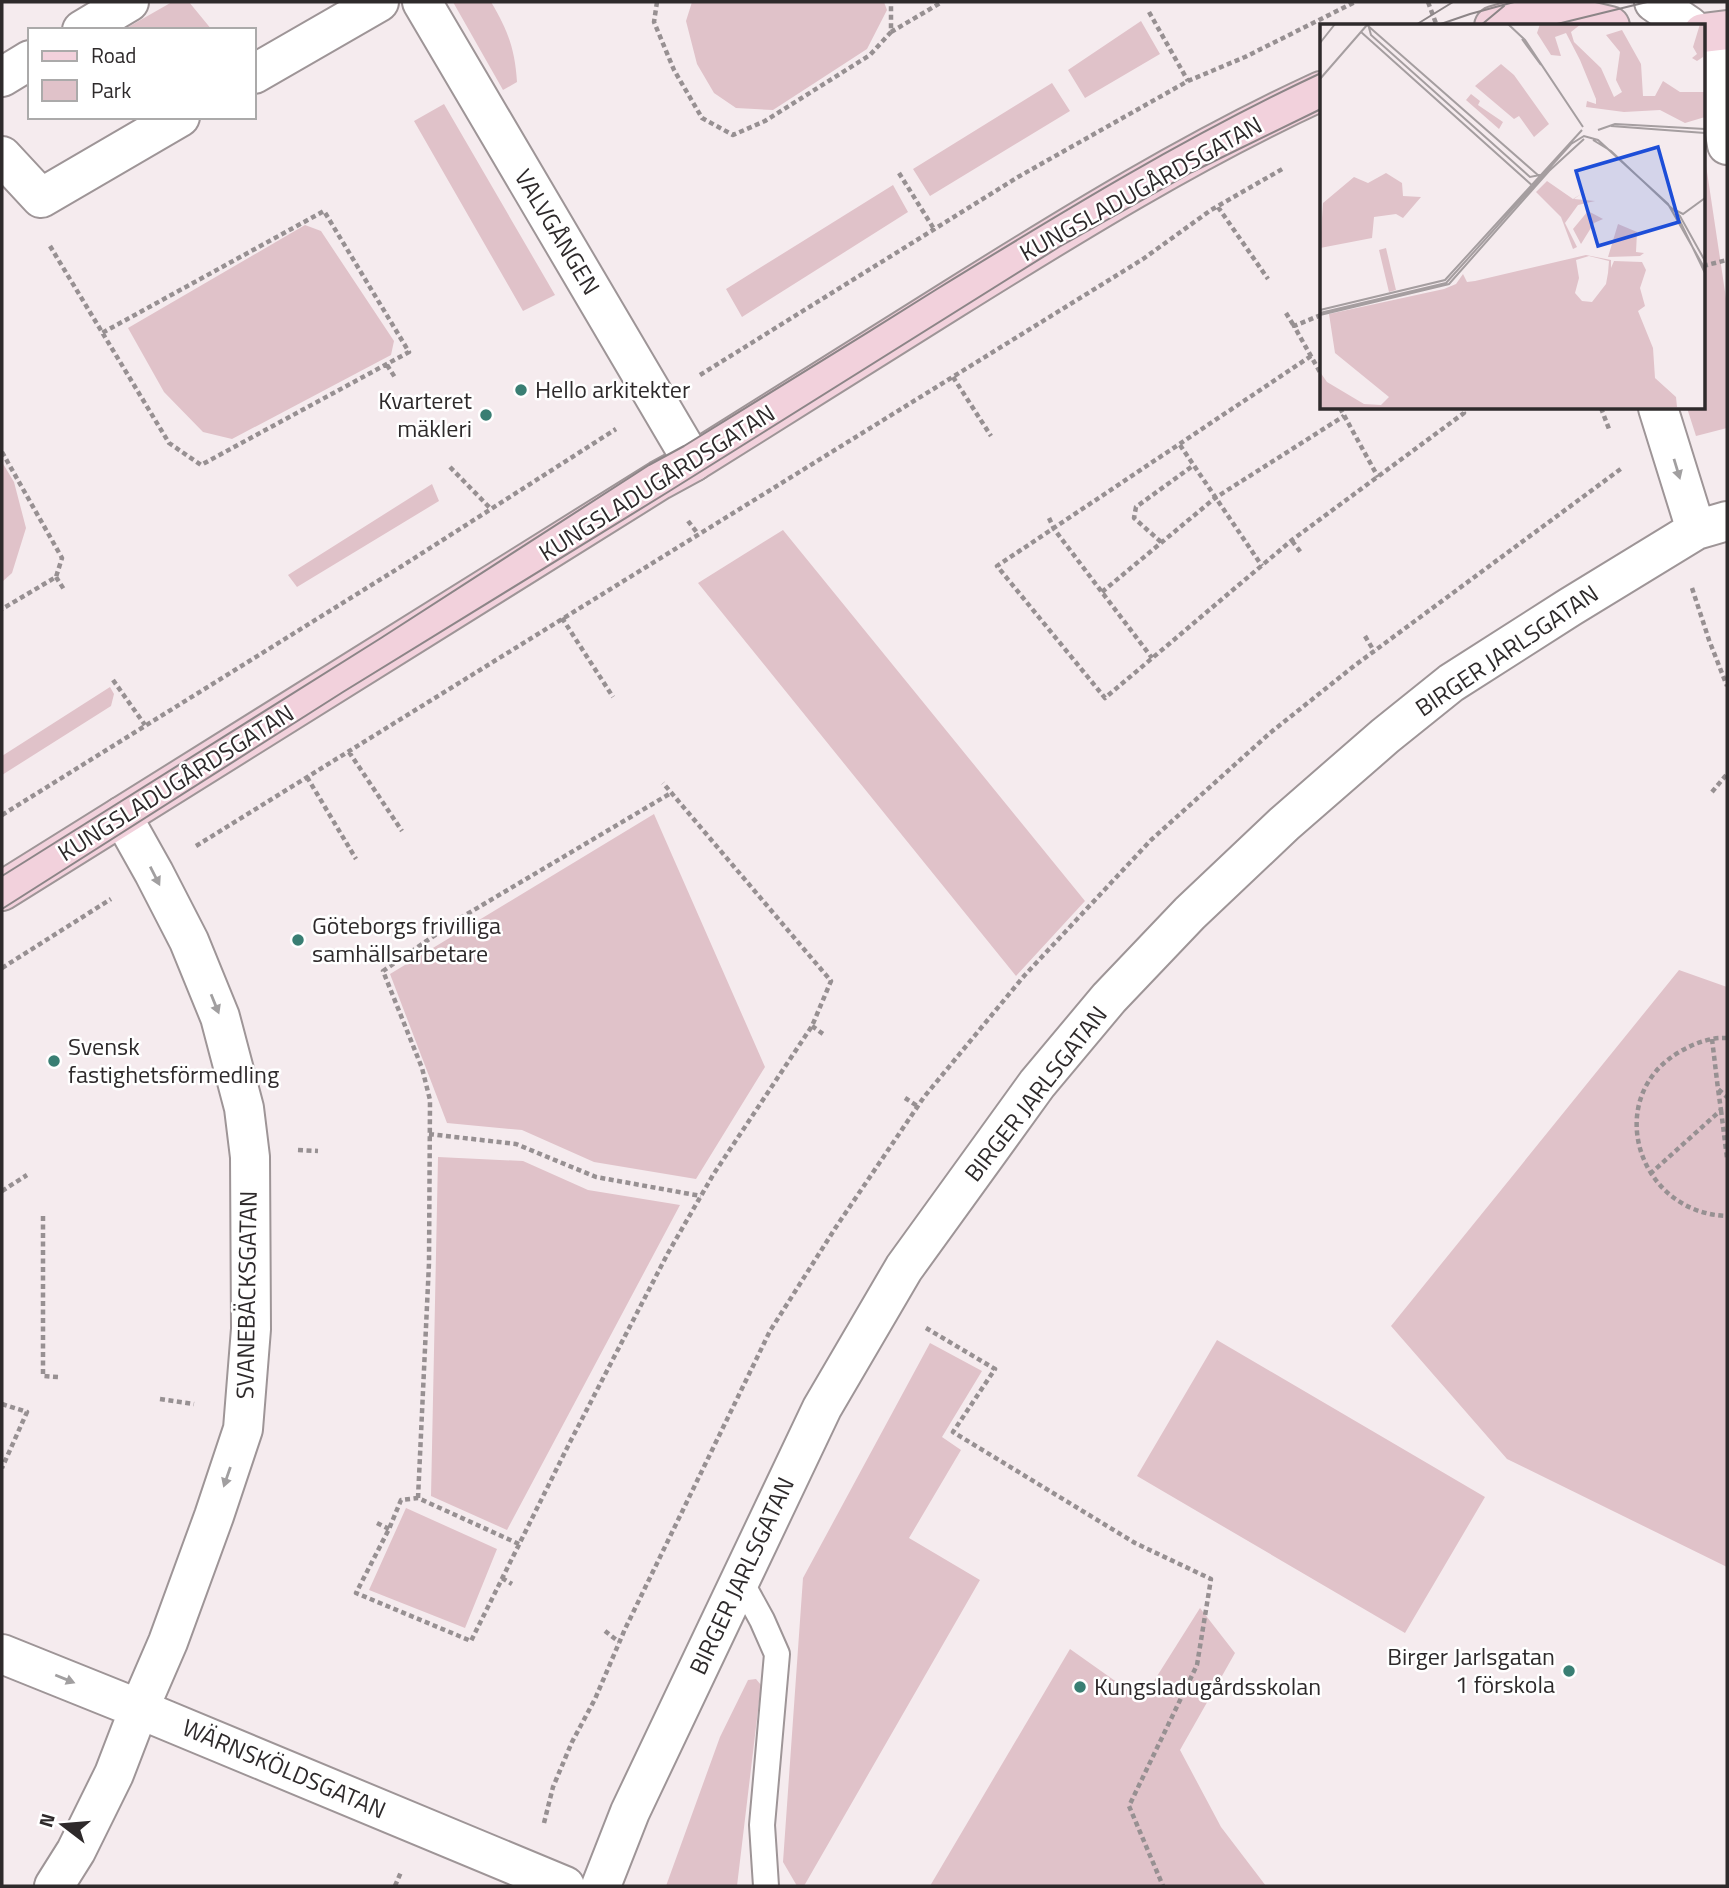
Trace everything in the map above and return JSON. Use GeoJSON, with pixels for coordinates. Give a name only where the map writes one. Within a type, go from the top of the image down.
{"type":"FeatureCollection","features":[{"type":"Feature","properties":{"kind":"street"},"geometry":{"type":"LineString","coordinates":[[85,28],[129,2]]}},
{"type":"Feature","properties":{"kind":"street"},"geometry":{"type":"LineString","coordinates":[[256,73],[379,2]]}},
{"type":"Feature","properties":{"kind":"street","name":"VALVGÅNGEN"},"geometry":{"type":"LineString","coordinates":[[422,2],[693,462]]}},
{"type":"Feature","properties":{"kind":"street"},"geometry":{"type":"LineString","coordinates":[[1654,2],[1686,24]]}},
{"type":"Feature","properties":{"kind":"street"},"geometry":{"type":"LineString","coordinates":[[1503,24],[1556,12],[1601,24]]}},
{"type":"Feature","properties":{"kind":"street"},"geometry":{"type":"LineString","coordinates":[[1704,33],[1727,30]]}},
{"type":"Feature","properties":{"kind":"street"},"geometry":{"type":"LineString","coordinates":[[1704,44],[1714,69],[1727,145]]}},
{"type":"Feature","properties":{"kind":"street"},"geometry":{"type":"LineString","coordinates":[[2,77],[28,61]]}},
{"type":"Feature","properties":{"kind":"street","name":"KUNGSLADUGÅRDSGATAN"},"geometry":{"type":"LineString","coordinates":[[2,891],[1062,230],[1231,135],[1320,91]]}},
{"type":"Feature","properties":{"kind":"street"},"geometry":{"type":"LineString","coordinates":[[2,156],[41,198],[177,119]]}},
{"type":"Feature","properties":{"kind":"street"},"geometry":{"type":"LineString","coordinates":[[1659,410],[1712,525]]}},
{"type":"Feature","properties":{"kind":"street","name":"BIRGER JARLSGATAN"},"geometry":{"type":"LineString","coordinates":[[601,1886],[630,1812],[822,1408],[904,1268],[1037,1084],[1109,998],[1190,913],[1284,824],[1385,736],[1451,683],[1559,614],[1712,525]]}},
{"type":"Feature","properties":{"kind":"street","name":"SVANEBÄCKSGATAN"},"geometry":{"type":"LineString","coordinates":[[54,1886],[76,1851],[114,1774],[168,1642],[214,1516],[243,1429],[251,1329],[250,1157],[244,1108],[220,1017],[189,941],[122,816]]}},
{"type":"Feature","properties":{"kind":"street","name":"WÄRNSKÖLDSGATAN"},"geometry":{"type":"LineString","coordinates":[[2,1654],[565,1886]]}},
{"type":"Feature","properties":{"kind":"lane"},"geometry":{"type":"LineString","coordinates":[[740,1580],[778,1654],[762,1825],[765,1886]]}},
{"type":"Feature","properties":{"kind":"path"},"geometry":{"type":"LineString","coordinates":[[657,2],[654,22],[674,70],[702,118],[733,135],[765,121],[870,55],[891,32],[942,2]]}},
{"type":"Feature","properties":{"kind":"path"},"geometry":{"type":"LineString","coordinates":[[891,2],[891,32]]}},
{"type":"Feature","properties":{"kind":"path"},"geometry":{"type":"LineString","coordinates":[[1428,2],[1436,24]]}},
{"type":"Feature","properties":{"kind":"path"},"geometry":{"type":"LineString","coordinates":[[1149,12],[1188,81]]}},
{"type":"Feature","properties":{"kind":"path"},"geometry":{"type":"LineString","coordinates":[[838,74],[842,80]]}},
{"type":"Feature","properties":{"kind":"path"},"geometry":{"type":"LineString","coordinates":[[899,173],[934,229]]}},
{"type":"Feature","properties":{"kind":"path"},"geometry":{"type":"LineString","coordinates":[[2,968],[1143,259],[1218,207],[1260,183]]}},
{"type":"Feature","properties":{"kind":"path"},"geometry":{"type":"LineString","coordinates":[[1218,207],[1268,279]]}},
{"type":"Feature","properties":{"kind":"path"},"geometry":{"type":"LineString","coordinates":[[47,242],[169,443],[201,465],[409,352],[324,211],[102,332]]}},
{"type":"Feature","properties":{"kind":"path"},"geometry":{"type":"LineString","coordinates":[[1704,266],[1727,261]]}},
{"type":"Feature","properties":{"kind":"path"},"geometry":{"type":"LineString","coordinates":[[1286,313],[1320,372]]}},
{"type":"Feature","properties":{"kind":"path"},"geometry":{"type":"LineString","coordinates":[[1294,326],[1320,315]]}},
{"type":"Feature","properties":{"kind":"path"},"geometry":{"type":"LineString","coordinates":[[1311,356],[997,566],[1105,698],[1292,540],[1464,414],[1463,410]]}},
{"type":"Feature","properties":{"kind":"path"},"geometry":{"type":"LineString","coordinates":[[387,365],[396,379]]}},
{"type":"Feature","properties":{"kind":"path"},"geometry":{"type":"LineString","coordinates":[[953,377],[991,436]]}},
{"type":"Feature","properties":{"kind":"path"},"geometry":{"type":"LineString","coordinates":[[1341,410],[1378,477]]}},
{"type":"Feature","properties":{"kind":"path"},"geometry":{"type":"LineString","coordinates":[[1102,592],[1215,498],[1344,415]]}},
{"type":"Feature","properties":{"kind":"path"},"geometry":{"type":"LineString","coordinates":[[1180,445],[1262,566]]}},
{"type":"Feature","properties":{"kind":"path"},"geometry":{"type":"LineString","coordinates":[[2,452],[62,558],[56,577],[2,609]]}},
{"type":"Feature","properties":{"kind":"path"},"geometry":{"type":"LineString","coordinates":[[1161,542],[1134,518],[1136,507],[1194,466]]}},
{"type":"Feature","properties":{"kind":"path"},"geometry":{"type":"LineString","coordinates":[[450,467],[491,509]]}},
{"type":"Feature","properties":{"kind":"path"},"geometry":{"type":"LineString","coordinates":[[1049,518],[1054,529],[1152,658]]}},
{"type":"Feature","properties":{"kind":"path"},"geometry":{"type":"LineString","coordinates":[[1292,540],[1302,554]]}},
{"type":"Feature","properties":{"kind":"path"},"geometry":{"type":"LineString","coordinates":[[56,577],[65,591]]}},
{"type":"Feature","properties":{"kind":"path"},"geometry":{"type":"LineString","coordinates":[[562,618],[612,697]]}},
{"type":"Feature","properties":{"kind":"path"},"geometry":{"type":"LineString","coordinates":[[1365,636],[1374,651]]}},
{"type":"Feature","properties":{"kind":"path"},"geometry":{"type":"LineString","coordinates":[[113,680],[145,725]]}},
{"type":"Feature","properties":{"kind":"path"},"geometry":{"type":"LineString","coordinates":[[349,752],[402,831]]}},
{"type":"Feature","properties":{"kind":"path"},"geometry":{"type":"LineString","coordinates":[[1712,792],[1727,774]]}},
{"type":"Feature","properties":{"kind":"path"},"geometry":{"type":"LineString","coordinates":[[307,777],[356,859]]}},
{"type":"Feature","properties":{"kind":"path"},"geometry":{"type":"LineString","coordinates":[[519,1544],[418,1498],[401,1500],[356,1593],[471,1641],[662,1265],[713,1175],[812,1026],[831,981],[663,783]]}},
{"type":"Feature","properties":{"kind":"path"},"geometry":{"type":"LineString","coordinates":[[418,1498],[429,1263],[430,1100],[422,1068],[383,971],[457,920],[671,793]]}},
{"type":"Feature","properties":{"kind":"path"},"geometry":{"type":"LineString","coordinates":[[453,912],[457,920]]}},
{"type":"Feature","properties":{"kind":"path"},"geometry":{"type":"LineString","coordinates":[[410,941],[415,949]]}},
{"type":"Feature","properties":{"kind":"path"},"geometry":{"type":"LineString","coordinates":[[812,1026],[823,1034]]}},
{"type":"Feature","properties":{"kind":"path"},"geometry":{"type":"LineString","coordinates":[[1727,1038],[1690,1045],[1657,1070],[1644,1092],[1637,1124],[1642,1156],[1658,1185],[1684,1206],[1714,1216],[1727,1216]]}},
{"type":"Feature","properties":{"kind":"path"},"geometry":{"type":"LineString","coordinates":[[1712,1039],[1727,1158]]}},
{"type":"Feature","properties":{"kind":"path"},"geometry":{"type":"LineString","coordinates":[[1718,1089],[1727,1097]]}},
{"type":"Feature","properties":{"kind":"path"},"geometry":{"type":"LineString","coordinates":[[905,1098],[919,1107]]}},
{"type":"Feature","properties":{"kind":"path"},"geometry":{"type":"LineString","coordinates":[[1650,1174],[1721,1110]]}},
{"type":"Feature","properties":{"kind":"path"},"geometry":{"type":"LineString","coordinates":[[429,1134],[516,1144],[596,1177],[701,1196]]}},
{"type":"Feature","properties":{"kind":"path"},"geometry":{"type":"LineString","coordinates":[[419,1158],[429,1159]]}},
{"type":"Feature","properties":{"kind":"path"},"geometry":{"type":"LineString","coordinates":[[2,1191],[27,1175]]}},
{"type":"Feature","properties":{"kind":"path"},"geometry":{"type":"LineString","coordinates":[[43,1216],[43,1376],[58,1377]]}},
{"type":"Feature","properties":{"kind":"path"},"geometry":{"type":"LineString","coordinates":[[922,1325],[995,1369],[953,1432],[1135,1543],[1211,1579],[1197,1665],[1129,1806],[1164,1886]]}},
{"type":"Feature","properties":{"kind":"path"},"geometry":{"type":"LineString","coordinates":[[160,1399],[205,1406]]}},
{"type":"Feature","properties":{"kind":"path"},"geometry":{"type":"LineString","coordinates":[[2,1404],[27,1412],[2,1468]]}},
{"type":"Feature","properties":{"kind":"path"},"geometry":{"type":"LineString","coordinates":[[377,1523],[389,1529]]}},
{"type":"Feature","properties":{"kind":"path"},"geometry":{"type":"LineString","coordinates":[[502,1578],[512,1584]]}},
{"type":"Feature","properties":{"kind":"path"},"geometry":{"type":"LineString","coordinates":[[606,1632],[619,1642]]}},
{"type":"Feature","properties":{"kind":"green space"},"geometry":{"type":"Polygon","coordinates":[[[172,2],[189,2],[210,28],[126,28],[172,2]]]}},
{"type":"Feature","properties":{"kind":"green space"},"geometry":{"type":"Polygon","coordinates":[[[453,2],[491,2],[510,41],[517,82],[503,90],[453,2]]]}},
{"type":"Feature","properties":{"kind":"green space"},"geometry":{"type":"Polygon","coordinates":[[[692,2],[884,2],[887,10],[867,49],[773,110],[736,108],[714,93],[697,64],[686,21],[692,2]]]}},
{"type":"Feature","properties":{"kind":"green space"},"geometry":{"type":"Polygon","coordinates":[[[1141,21],[1160,54],[1085,98],[1068,70],[1141,21]]]}},
{"type":"Feature","properties":{"kind":"green space"},"geometry":{"type":"Polygon","coordinates":[[[1052,83],[1070,111],[930,196],[913,169],[1052,83]]]}},
{"type":"Feature","properties":{"kind":"green space"},"geometry":{"type":"Polygon","coordinates":[[[444,104],[555,295],[523,311],[414,121],[444,104]]]}},
{"type":"Feature","properties":{"kind":"green space"},"geometry":{"type":"Polygon","coordinates":[[[1704,152],[1727,305],[1727,428],[1696,436],[1688,410],[1704,410],[1704,152]]]}},
{"type":"Feature","properties":{"kind":"green space"},"geometry":{"type":"Polygon","coordinates":[[[893,185],[908,212],[742,317],[726,289],[893,185]]]}},
{"type":"Feature","properties":{"kind":"green space"},"geometry":{"type":"Polygon","coordinates":[[[305,225],[321,231],[394,341],[391,355],[232,439],[203,432],[164,392],[128,328],[305,225]]]}},
{"type":"Feature","properties":{"kind":"green space"},"geometry":{"type":"Polygon","coordinates":[[[2,462],[14,482],[26,528],[12,573],[2,582],[2,462]]]}},
{"type":"Feature","properties":{"kind":"green space"},"geometry":{"type":"Polygon","coordinates":[[[432,484],[439,501],[297,587],[288,575],[432,484]]]}},
{"type":"Feature","properties":{"kind":"green space"},"geometry":{"type":"Polygon","coordinates":[[[783,530],[1085,901],[1016,976],[698,583],[783,530]]]}},
{"type":"Feature","properties":{"kind":"green space"},"geometry":{"type":"Polygon","coordinates":[[[110,687],[114,694],[111,706],[2,775],[2,756],[110,687]]]}},
{"type":"Feature","properties":{"kind":"green space"},"geometry":{"type":"Polygon","coordinates":[[[654,814],[765,1067],[696,1179],[594,1162],[522,1130],[447,1123],[390,974],[654,814]]]}},
{"type":"Feature","properties":{"kind":"green space"},"geometry":{"type":"Polygon","coordinates":[[[1679,970],[1727,987],[1727,1567],[1507,1459],[1391,1326],[1679,970]]]}},
{"type":"Feature","properties":{"kind":"green space"},"geometry":{"type":"Polygon","coordinates":[[[438,1157],[523,1161],[588,1190],[680,1205],[507,1530],[431,1496],[438,1157]]]}},
{"type":"Feature","properties":{"kind":"green space"},"geometry":{"type":"Polygon","coordinates":[[[1217,1340],[1485,1497],[1405,1633],[1137,1476],[1217,1340]]]}},
{"type":"Feature","properties":{"kind":"green space"},"geometry":{"type":"Polygon","coordinates":[[[930,1343],[982,1371],[942,1437],[961,1450],[909,1538],[980,1580],[804,1886],[797,1886],[783,1862],[803,1578],[930,1343]]]}},
{"type":"Feature","properties":{"kind":"green space"},"geometry":{"type":"Polygon","coordinates":[[[406,1508],[497,1549],[465,1628],[369,1590],[406,1508]]]}},
{"type":"Feature","properties":{"kind":"green space"},"geometry":{"type":"Polygon","coordinates":[[[1200,1608],[1235,1653],[1180,1750],[1221,1827],[1266,1886],[930,1886],[1070,1649],[1142,1700],[1200,1608]]]}},
{"type":"Feature","properties":{"kind":"green space"},"geometry":{"type":"Polygon","coordinates":[[[756,1679],[761,1685],[737,1886],[666,1886],[720,1737],[748,1680],[756,1679]]]}},
{"type":"Feature","properties":{"kind":"tram line"},"geometry":{"type":"LineString","coordinates":[[1417,24],[1453,2]]}},
{"type":"Feature","properties":{"kind":"tram line"},"geometry":{"type":"LineString","coordinates":[[1441,24],[1514,2]]}},
{"type":"Feature","properties":{"kind":"tram line"},"geometry":{"type":"LineString","coordinates":[[1557,24],[1647,2]]}},
{"type":"Feature","properties":{"kind":"tram line"},"geometry":{"type":"LineString","coordinates":[[1482,24],[1504,6]]}},
{"type":"Feature","properties":{"kind":"tram line"},"geometry":{"type":"LineString","coordinates":[[2,876],[381,638],[649,465],[984,260],[1174,148],[1320,73]]}},
{"type":"Feature","properties":{"kind":"tram line"},"geometry":{"type":"LineString","coordinates":[[2,909],[343,692],[1059,247],[1192,172],[1320,109]]}},
{"type":"Feature","properties":{"kind":"place","name":"Hello arkitekter"},"geometry":{"type":"Point","coordinates":[521,390]}},
{"type":"Feature","properties":{"kind":"place","name":"Kvarteret mäkleri"},"geometry":{"type":"Point","coordinates":[486,415]}},
{"type":"Feature","properties":{"kind":"place","name":"Göteborgs frivilliga samhällsarbetare"},"geometry":{"type":"Point","coordinates":[298,940]}},
{"type":"Feature","properties":{"kind":"place","name":"Svensk fastighetsförmedling"},"geometry":{"type":"Point","coordinates":[54,1061]}},
{"type":"Feature","properties":{"kind":"place","name":"Birger Jarlsgatan 1 förskola"},"geometry":{"type":"Point","coordinates":[1569,1671]}},
{"type":"Feature","properties":{"kind":"place","name":"Kungsladugårdsskolan"},"geometry":{"type":"Point","coordinates":[1080,1687]}}]}
